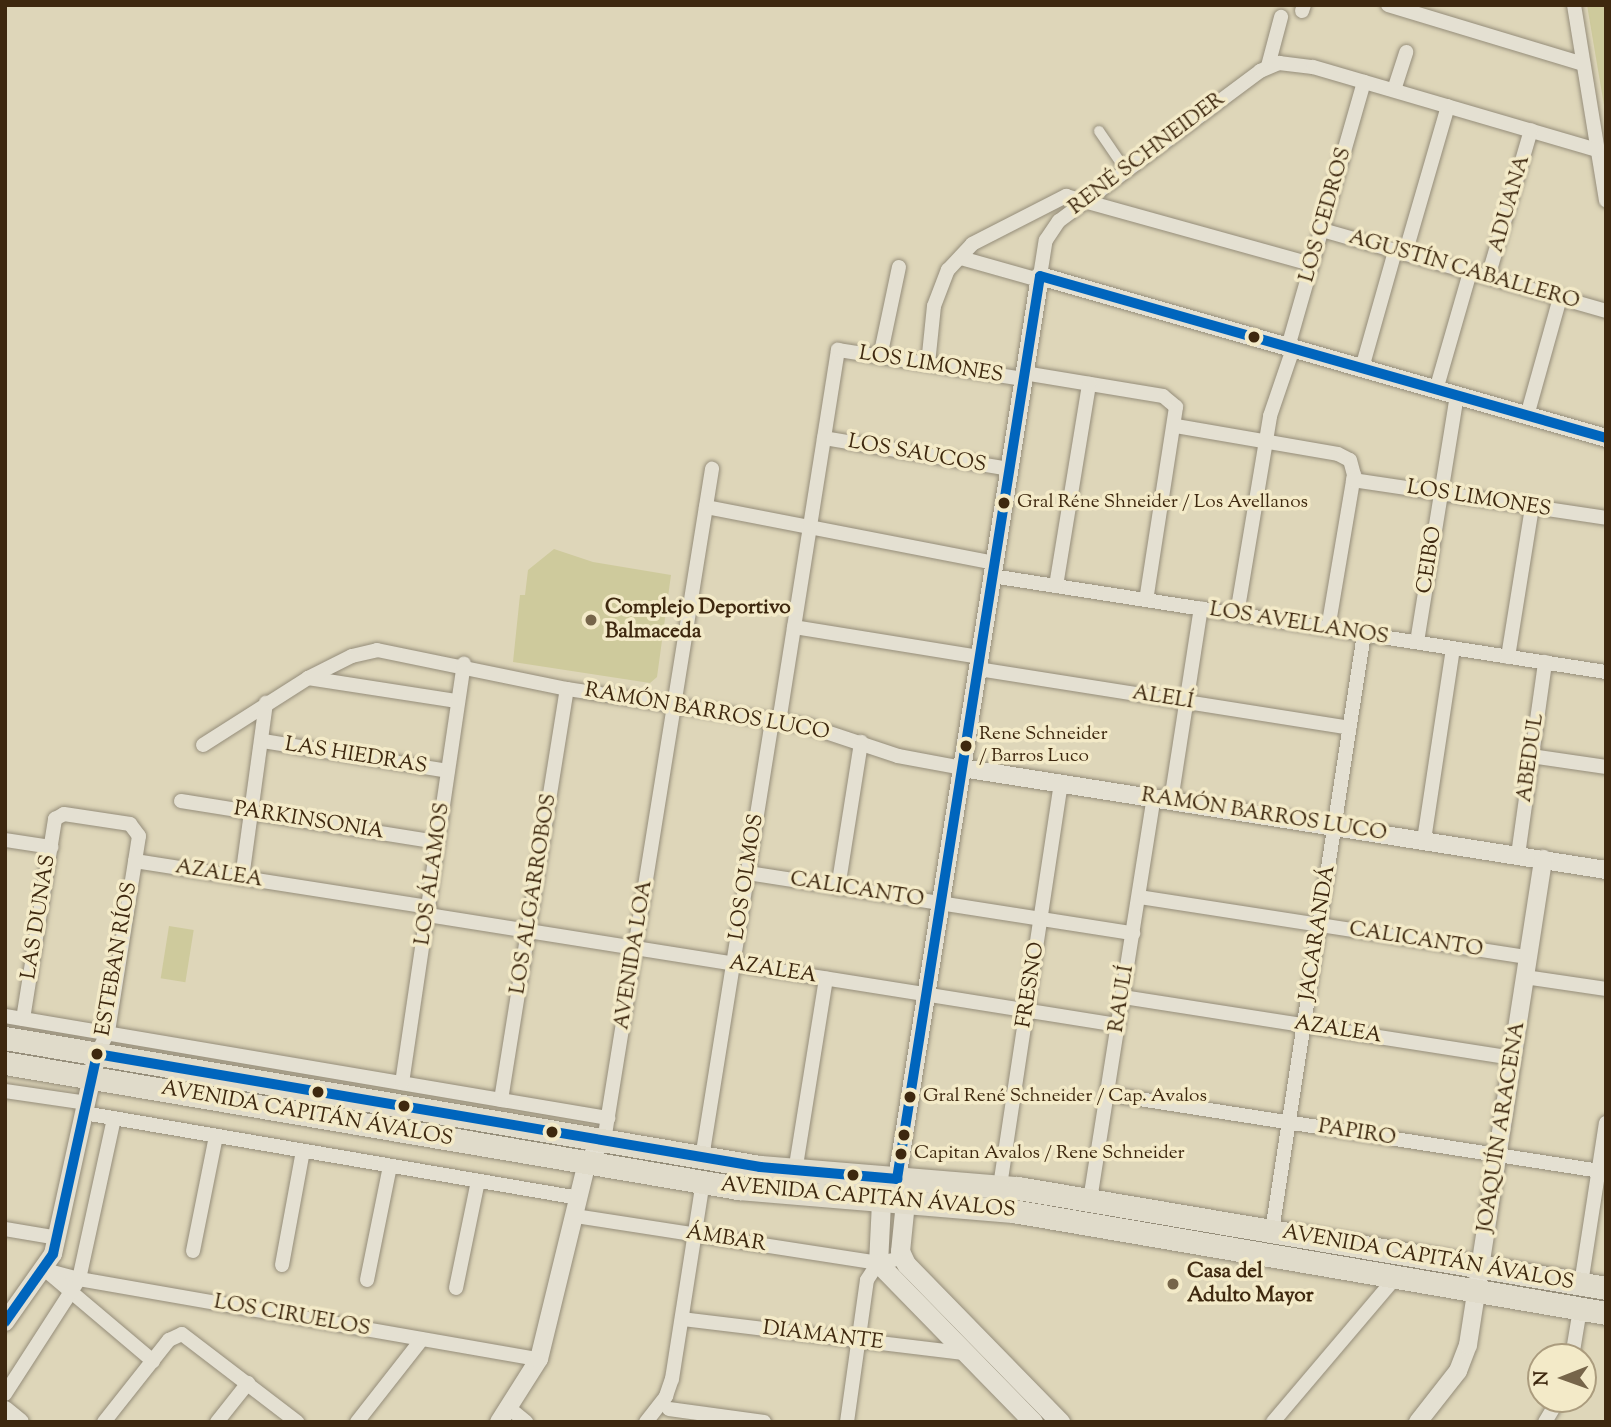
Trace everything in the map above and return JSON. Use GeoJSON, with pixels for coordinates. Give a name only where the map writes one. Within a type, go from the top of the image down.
{"type":"FeatureCollection","features":[{"type":"Feature","properties":{"kind":"highway","name":"AVENIDA CAPITÁN ÁVALOS"},"geometry":{"type":"LineString","coordinates":[[5,1038],[702,1158],[795,1172],[1000,1186],[1606,1289]]}},
{"type":"Feature","properties":{"kind":"highway","name":"AVENIDA CAPITÁN ÁVALOS"},"geometry":{"type":"LineString","coordinates":[[5,1063],[703,1182],[881,1202],[1023,1212],[1606,1313]]}},
{"type":"Feature","properties":{"kind":"main road"},"geometry":{"type":"LineString","coordinates":[[897,1179],[881,1202],[878,1263],[1033,1422]]}},
{"type":"Feature","properties":{"kind":"main road"},"geometry":{"type":"LineString","coordinates":[[897,1179],[905,1202],[903,1258],[1060,1422]]}},
{"type":"Feature","properties":{"kind":"street"},"geometry":{"type":"LineString","coordinates":[[1388,5],[1583,64]]}},
{"type":"Feature","properties":{"kind":"street"},"geometry":{"type":"LineString","coordinates":[[1574,5],[1606,200]]}},
{"type":"Feature","properties":{"kind":"street"},"geometry":{"type":"LineString","coordinates":[[1281,18],[1273,65],[1299,64],[1597,150]]}},
{"type":"Feature","properties":{"kind":"street"},"geometry":{"type":"LineString","coordinates":[[1394,90],[1406,52]]}},
{"type":"Feature","properties":{"kind":"street","name":"RENÉ SCHNEIDER"},"geometry":{"type":"LineString","coordinates":[[897,1179],[1039,278],[1050,232],[1085,198],[1273,65]]}},
{"type":"Feature","properties":{"kind":"street","name":"LOS CEDROS"},"geometry":{"type":"LineString","coordinates":[[1237,614],[1266,442],[1312,264],[1364,82]]}},
{"type":"Feature","properties":{"kind":"street"},"geometry":{"type":"LineString","coordinates":[[1362,368],[1448,106]]}},
{"type":"Feature","properties":{"kind":"street","name":"ADUANA"},"geometry":{"type":"LineString","coordinates":[[1488,277],[1531,130]]}},
{"type":"Feature","properties":{"kind":"street"},"geometry":{"type":"LineString","coordinates":[[1099,131],[1125,169]]}},
{"type":"Feature","properties":{"kind":"street"},"geometry":{"type":"LineString","coordinates":[[928,364],[934,306],[948,271],[972,244],[1066,196],[1085,198],[1312,264]]}},
{"type":"Feature","properties":{"kind":"street","name":"AGUSTÍN CABALLERO"},"geometry":{"type":"LineString","coordinates":[[1322,230],[1606,311]]}},
{"type":"Feature","properties":{"kind":"street"},"geometry":{"type":"LineString","coordinates":[[961,258],[1606,438]]}},
{"type":"Feature","properties":{"kind":"street"},"geometry":{"type":"LineString","coordinates":[[880,357],[899,268]]}},
{"type":"Feature","properties":{"kind":"street","name":"ADUANA"},"geometry":{"type":"LineString","coordinates":[[1436,390],[1470,272]]}},
{"type":"Feature","properties":{"kind":"street"},"geometry":{"type":"LineString","coordinates":[[1527,416],[1560,298]]}},
{"type":"Feature","properties":{"kind":"street","name":"LOS LIMONES"},"geometry":{"type":"LineString","coordinates":[[838,350],[1163,396],[1174,404],[1176,426]]}},
{"type":"Feature","properties":{"kind":"street","name":"LOS OLMOS"},"geometry":{"type":"LineString","coordinates":[[702,1158],[748,873],[794,627],[838,350]]}},
{"type":"Feature","properties":{"kind":"street"},"geometry":{"type":"LineString","coordinates":[[1056,586],[1089,384]]}},
{"type":"Feature","properties":{"kind":"street","name":"CEIBO"},"geometry":{"type":"LineString","coordinates":[[1417,642],[1457,396]]}},
{"type":"Feature","properties":{"kind":"street"},"geometry":{"type":"LineString","coordinates":[[1146,600],[1176,426],[1350,460],[1353,480],[1328,628]]}},
{"type":"Feature","properties":{"kind":"street","name":"LOS SAUCOS"},"geometry":{"type":"LineString","coordinates":[[824,438],[1009,469]]}},
{"type":"Feature","properties":{"kind":"street","name":"AVENIDA LOA"},"geometry":{"type":"LineString","coordinates":[[504,1415],[539,1359],[587,1162],[604,1141],[712,468]]}},
{"type":"Feature","properties":{"kind":"street","name":"LOS LIMONES"},"geometry":{"type":"LineString","coordinates":[[1353,480],[1606,518]]}},
{"type":"Feature","properties":{"kind":"street","name":"LOS AVELLANOS"},"geometry":{"type":"LineString","coordinates":[[706,507],[810,525],[1056,586],[1606,672]]}},
{"type":"Feature","properties":{"kind":"street"},"geometry":{"type":"LineString","coordinates":[[1508,657],[1532,507]]}},
{"type":"Feature","properties":{"kind":"street","name":"RAULÍ"},"geometry":{"type":"LineString","coordinates":[[1090,1200],[1139,897],[1186,702],[1201,608]]}},
{"type":"Feature","properties":{"kind":"street","name":"ALELÍ"},"geometry":{"type":"LineString","coordinates":[[794,627],[1186,702],[1349,728]]}},
{"type":"Feature","properties":{"kind":"street","name":"JACARANDÁ"},"geometry":{"type":"LineString","coordinates":[[1272,1231],[1364,634]]}},
{"type":"Feature","properties":{"kind":"street"},"geometry":{"type":"LineString","coordinates":[[1424,840],[1453,648]]}},
{"type":"Feature","properties":{"kind":"street","name":"RAMÓN BARROS LUCO"},"geometry":{"type":"LineString","coordinates":[[203,745],[308,678],[352,656],[377,650],[464,664],[567,689],[775,721],[861,742],[898,756],[962,768],[1606,870]]}},
{"type":"Feature","properties":{"kind":"street","name":"ABEDUL"},"geometry":{"type":"LineString","coordinates":[[1518,855],[1545,662]]}},
{"type":"Feature","properties":{"kind":"street","name":"LOS ÁLAMOS"},"geometry":{"type":"LineString","coordinates":[[402,1083],[464,664]]}},
{"type":"Feature","properties":{"kind":"street"},"geometry":{"type":"LineString","coordinates":[[308,678],[457,701]]}},
{"type":"Feature","properties":{"kind":"street","name":"LOS ALGARROBOS"},"geometry":{"type":"LineString","coordinates":[[501,1100],[567,689]]}},
{"type":"Feature","properties":{"kind":"street"},"geometry":{"type":"LineString","coordinates":[[242,878],[263,741],[266,703]]}},
{"type":"Feature","properties":{"kind":"street","name":"LAS HIEDRAS"},"geometry":{"type":"LineString","coordinates":[[263,741],[448,771]]}},
{"type":"Feature","properties":{"kind":"street"},"geometry":{"type":"LineString","coordinates":[[838,888],[861,742]]}},
{"type":"Feature","properties":{"kind":"street"},"geometry":{"type":"LineString","coordinates":[[1531,756],[1606,767]]}},
{"type":"Feature","properties":{"kind":"street","name":"FRESNO"},"geometry":{"type":"LineString","coordinates":[[1000,1186],[1061,784]]}},
{"type":"Feature","properties":{"kind":"street","name":"PARKINSONIA"},"geometry":{"type":"LineString","coordinates":[[181,801],[438,842]]}},
{"type":"Feature","properties":{"kind":"street","name":"ESTEBAN RÍOS"},"geometry":{"type":"LineString","coordinates":[[5,1322],[45,1270],[58,1238],[97,1054],[108,1032],[135,861],[136,828],[58,816]]}},
{"type":"Feature","properties":{"kind":"street","name":"LAS DUNAS"},"geometry":{"type":"LineString","coordinates":[[23,1019],[58,816]]}},
{"type":"Feature","properties":{"kind":"street"},"geometry":{"type":"LineString","coordinates":[[5,840],[51,847]]}},
{"type":"Feature","properties":{"kind":"street","name":"JOAQUÍN ARACENA"},"geometry":{"type":"LineString","coordinates":[[1418,1422],[1461,1366],[1481,1267],[1543,859]]}},
{"type":"Feature","properties":{"kind":"street","name":"AZALEA"},"geometry":{"type":"LineString","coordinates":[[135,861],[428,911],[527,931],[1118,1025]]}},
{"type":"Feature","properties":{"kind":"street","name":"CALICANTO"},"geometry":{"type":"LineString","coordinates":[[748,873],[1133,933]]}},
{"type":"Feature","properties":{"kind":"street","name":"CALICANTO"},"geometry":{"type":"LineString","coordinates":[[1139,897],[1528,957]]}},
{"type":"Feature","properties":{"kind":"street"},"geometry":{"type":"LineString","coordinates":[[1525,977],[1606,989]]}},
{"type":"Feature","properties":{"kind":"street"},"geometry":{"type":"LineString","coordinates":[[795,1172],[826,978]]}},
{"type":"Feature","properties":{"kind":"street","name":"AZALEA"},"geometry":{"type":"LineString","coordinates":[[1123,997],[1513,1058]]}},
{"type":"Feature","properties":{"kind":"street"},"geometry":{"type":"LineString","coordinates":[[5,1016],[608,1118]]}},
{"type":"Feature","properties":{"kind":"street","name":"AVENIDA CAPITÁN ÁVALOS"},"geometry":{"type":"LineString","coordinates":[[5,1091],[85,1108],[114,1119],[478,1181],[577,1207]]}},
{"type":"Feature","properties":{"kind":"street","name":"PAPIRO"},"geometry":{"type":"LineString","coordinates":[[1107,1094],[1602,1172]]}},
{"type":"Feature","properties":{"kind":"street"},"geometry":{"type":"LineString","coordinates":[[5,1395],[73,1294],[79,1279],[114,1119]]}},
{"type":"Feature","properties":{"kind":"street"},"geometry":{"type":"LineString","coordinates":[[1581,1284],[1602,1172],[1606,1123]]}},
{"type":"Feature","properties":{"kind":"street"},"geometry":{"type":"LineString","coordinates":[[193,1251],[216,1136]]}},
{"type":"Feature","properties":{"kind":"street"},"geometry":{"type":"LineString","coordinates":[[282,1265],[303,1151]]}},
{"type":"Feature","properties":{"kind":"street"},"geometry":{"type":"LineString","coordinates":[[367,1280],[390,1166]]}},
{"type":"Feature","properties":{"kind":"street"},"geometry":{"type":"LineString","coordinates":[[456,1288],[478,1181]]}},
{"type":"Feature","properties":{"kind":"street"},"geometry":{"type":"LineString","coordinates":[[646,1422],[665,1406],[672,1379],[703,1182]]}},
{"type":"Feature","properties":{"kind":"street","name":"ÁMBAR"},"geometry":{"type":"LineString","coordinates":[[577,1207],[694,1233],[878,1263]]}},
{"type":"Feature","properties":{"kind":"street"},"geometry":{"type":"LineString","coordinates":[[5,1229],[58,1238]]}},
{"type":"Feature","properties":{"kind":"street"},"geometry":{"type":"LineString","coordinates":[[847,1422],[865,1287],[878,1263],[903,1258]]}},
{"type":"Feature","properties":{"kind":"street"},"geometry":{"type":"LineString","coordinates":[[45,1270],[153,1361]]}},
{"type":"Feature","properties":{"kind":"street","name":"LOS CIRUELOS"},"geometry":{"type":"LineString","coordinates":[[45,1270],[79,1279],[539,1359]]}},
{"type":"Feature","properties":{"kind":"street"},"geometry":{"type":"LineString","coordinates":[[1273,1422],[1395,1277]]}},
{"type":"Feature","properties":{"kind":"street"},"geometry":{"type":"LineString","coordinates":[[1574,1343],[1580,1309]]}},
{"type":"Feature","properties":{"kind":"street","name":"DIAMANTE"},"geometry":{"type":"LineString","coordinates":[[681,1319],[965,1353]]}},
{"type":"Feature","properties":{"kind":"street"},"geometry":{"type":"LineString","coordinates":[[104,1422],[153,1361],[179,1334],[189,1336],[298,1422]]}},
{"type":"Feature","properties":{"kind":"street"},"geometry":{"type":"LineString","coordinates":[[357,1422],[422,1339]]}},
{"type":"Feature","properties":{"kind":"street"},"geometry":{"type":"LineString","coordinates":[[217,1422],[248,1383]]}},
{"type":"Feature","properties":{"kind":"street"},"geometry":{"type":"LineString","coordinates":[[665,1406],[758,1421]]}},
{"type":"Feature","properties":{"kind":"street"},"geometry":{"type":"LineString","coordinates":[[665,1406],[684,1422]]}},
{"type":"Feature","properties":{"kind":"street"},"geometry":{"type":"LineString","coordinates":[[5,1410],[20,1422]]}},
{"type":"Feature","properties":{"kind":"street"},"geometry":{"type":"LineString","coordinates":[[504,1415],[526,1422]]}},
{"type":"Feature","properties":{"kind":"shaded area"},"geometry":{"type":"Polygon","coordinates":[[[1587,5],[1606,5],[1606,117],[1587,5]]]}},
{"type":"Feature","properties":{"kind":"shaded area","name":"Complejo Deportivo Balmaceda"},"geometry":{"type":"Polygon","coordinates":[[[554,549],[593,562],[671,575],[657,677],[650,683],[513,662],[520,595],[525,595],[528,570],[554,549]]]}},
{"type":"Feature","properties":{"kind":"shaded area"},"geometry":{"type":"Polygon","coordinates":[[[169,926],[194,930],[185,982],[161,978],[169,926]]]}},
{"type":"Feature","properties":{"kind":"transit line"},"geometry":{"type":"LineString","coordinates":[[5,1322],[53,1254],[97,1054],[760,1167],[897,1179],[1040,276],[1606,438]]}},
{"type":"Feature","properties":{"kind":"place","name":"Gral Réne Shneider / Los Avellanos"},"geometry":{"type":"Point","coordinates":[1004,503]}},
{"type":"Feature","properties":{"kind":"place","name":"Complejo Deportivo Balmaceda"},"geometry":{"type":"Point","coordinates":[591,620]}},
{"type":"Feature","properties":{"kind":"place","name":"Rene Schneider / Barros Luco"},"geometry":{"type":"Point","coordinates":[966,746]}},
{"type":"Feature","properties":{"kind":"place","name":"Gral René Schneider / Cap. Avalos"},"geometry":{"type":"Point","coordinates":[910,1097]}},
{"type":"Feature","properties":{"kind":"place","name":"Capitan Avalos / Rene Schneider"},"geometry":{"type":"Point","coordinates":[901,1154]}},
{"type":"Feature","properties":{"kind":"place","name":"Casa del Adulto Mayor"},"geometry":{"type":"Point","coordinates":[1173,1284]}}]}
